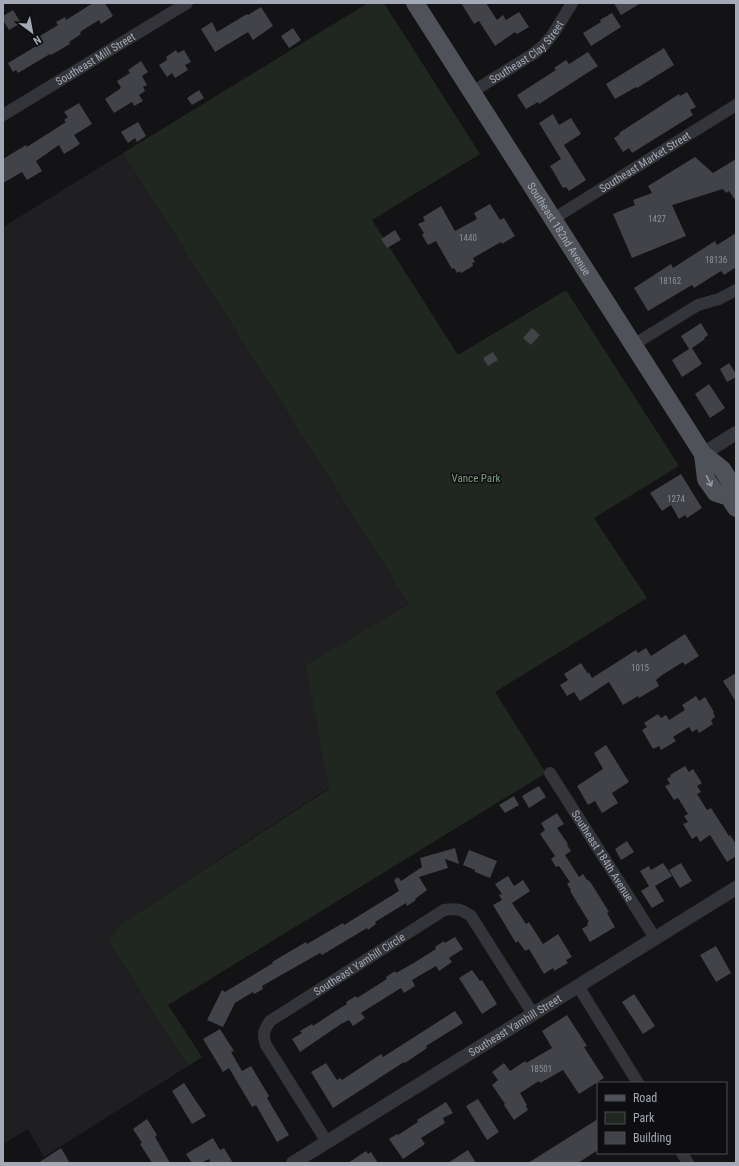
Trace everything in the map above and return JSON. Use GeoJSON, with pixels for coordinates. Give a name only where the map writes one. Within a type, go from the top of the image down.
{"type":"FeatureCollection","features":[{"type":"Feature","properties":{"kind":"main road","name":"Southeast 182nd Avenue"},"geometry":{"type":"LineString","coordinates":[[415,3],[703,454],[706,479],[716,493],[732,502]]}},
{"type":"Feature","properties":{"kind":"street","name":"Southeast Mill Street"},"geometry":{"type":"LineString","coordinates":[[3,115],[187,3]]}},
{"type":"Feature","properties":{"kind":"street","name":"Southeast Clay Street"},"geometry":{"type":"LineString","coordinates":[[472,92],[533,54],[544,45],[553,34],[572,3]]}},
{"type":"Feature","properties":{"kind":"street","name":"Southeast Market Street"},"geometry":{"type":"LineString","coordinates":[[553,219],[736,104]]}},
{"type":"Feature","properties":{"kind":"street"},"geometry":{"type":"LineString","coordinates":[[633,345],[698,305],[719,299],[736,290]]}},
{"type":"Feature","properties":{"kind":"street"},"geometry":{"type":"LineString","coordinates":[[703,454],[736,433]]}},
{"type":"Feature","properties":{"kind":"street","name":"Southeast 184th Avenue"},"geometry":{"type":"LineString","coordinates":[[550,772],[655,938]]}},
{"type":"Feature","properties":{"kind":"street","name":"Southeast Yamhill Street"},"geometry":{"type":"LineString","coordinates":[[293,1163],[736,888]]}},
{"type":"Feature","properties":{"kind":"street","name":"Southeast Yamhill Circle"},"geometry":{"type":"LineString","coordinates":[[327,1142],[266,1045],[264,1029],[270,1021],[444,910],[453,908],[463,910],[471,916],[533,1014]]}},
{"type":"Feature","properties":{"kind":"street"},"geometry":{"type":"LineString","coordinates":[[578,986],[637,1082]]}},
{"type":"Feature","properties":{"kind":"street"},"geometry":{"type":"LineString","coordinates":[[683,1154],[688,1163]]}},
{"type":"Feature","properties":{"kind":"shaded area"},"geometry":{"type":"Polygon","coordinates":[[[123,153],[409,604],[307,665],[329,788],[119,925],[108,941],[188,1066],[44,1157],[28,1129],[3,1144],[3,227],[123,153]]]}},
{"type":"Feature","properties":{"kind":"green space","name":"Vance Park"},"geometry":{"type":"Polygon","coordinates":[[[368,3],[384,3],[480,154],[372,220],[458,355],[566,290],[679,466],[594,518],[647,598],[495,692],[546,773],[168,1005],[202,1057],[188,1066],[108,941],[119,925],[329,789],[306,665],[409,604],[123,153],[368,3]]]}},
{"type":"Feature","properties":{"kind":"building"},"geometry":{"type":"Polygon","coordinates":[[[93,3],[105,3],[113,16],[101,24],[99,20],[80,32],[81,34],[69,42],[70,44],[51,55],[50,54],[18,73],[16,70],[13,72],[8,63],[43,42],[40,36],[58,25],[56,22],[65,17],[66,20],[93,3]]]}},
{"type":"Feature","properties":{"kind":"building"},"geometry":{"type":"Polygon","coordinates":[[[461,3],[486,3],[497,20],[503,15],[506,20],[519,12],[529,27],[517,34],[515,32],[495,46],[479,21],[474,24],[461,3]]]}},
{"type":"Feature","properties":{"kind":"building"},"geometry":{"type":"Polygon","coordinates":[[[614,3],[641,3],[621,15],[614,3]]]}},
{"type":"Feature","properties":{"kind":"building"},"geometry":{"type":"Polygon","coordinates":[[[261,7],[273,26],[253,40],[248,32],[215,52],[201,29],[212,22],[217,32],[261,7]]]}},
{"type":"Feature","properties":{"kind":"building"},"geometry":{"type":"Polygon","coordinates":[[[13,10],[21,23],[9,30],[3,20],[3,16],[13,10]]]}},
{"type":"Feature","properties":{"kind":"building"},"geometry":{"type":"Polygon","coordinates":[[[612,13],[621,27],[591,46],[583,33],[612,13]]]}},
{"type":"Feature","properties":{"kind":"building"},"geometry":{"type":"Polygon","coordinates":[[[293,28],[301,40],[289,48],[281,36],[293,28]]]}},
{"type":"Feature","properties":{"kind":"building"},"geometry":{"type":"Polygon","coordinates":[[[664,48],[674,65],[637,88],[636,87],[615,99],[606,84],[664,48]]]}},
{"type":"Feature","properties":{"kind":"building"},"geometry":{"type":"Polygon","coordinates":[[[176,50],[178,53],[184,50],[191,62],[185,65],[188,70],[175,78],[172,73],[167,77],[159,65],[167,60],[166,57],[176,50]]]}},
{"type":"Feature","properties":{"kind":"building"},"geometry":{"type":"Polygon","coordinates":[[[588,52],[598,66],[539,104],[538,102],[526,109],[517,95],[556,70],[554,68],[566,60],[569,64],[588,52]]]}},
{"type":"Feature","properties":{"kind":"building"},"geometry":{"type":"Polygon","coordinates":[[[141,61],[148,72],[142,76],[147,85],[143,87],[145,91],[139,95],[143,101],[134,106],[132,102],[114,113],[105,99],[121,88],[117,81],[130,73],[128,70],[141,61]]]}},
{"type":"Feature","properties":{"kind":"building"},"geometry":{"type":"Polygon","coordinates":[[[199,90],[204,98],[192,105],[187,98],[199,90]]]}},
{"type":"Feature","properties":{"kind":"building"},"geometry":{"type":"Polygon","coordinates":[[[687,92],[696,107],[690,110],[693,115],[632,153],[629,148],[623,152],[614,138],[620,134],[619,133],[679,94],[680,96],[687,92]]]}},
{"type":"Feature","properties":{"kind":"building"},"geometry":{"type":"Polygon","coordinates":[[[79,103],[92,124],[74,135],[80,144],[64,154],[59,145],[36,161],[42,171],[27,180],[22,172],[3,183],[3,159],[26,145],[27,147],[66,122],[64,120],[68,117],[64,112],[79,103]]]}},
{"type":"Feature","properties":{"kind":"building"},"geometry":{"type":"Polygon","coordinates":[[[553,114],[559,125],[571,118],[581,134],[564,145],[586,180],[569,191],[566,187],[563,188],[550,166],[561,159],[539,123],[553,114]]]}},
{"type":"Feature","properties":{"kind":"building"},"geometry":{"type":"Polygon","coordinates":[[[138,122],[146,136],[137,142],[135,138],[128,143],[121,132],[138,122]]]}},
{"type":"Feature","properties":{"kind":"building"},"geometry":{"type":"Polygon","coordinates":[[[695,157],[713,173],[736,159],[736,201],[729,191],[726,193],[723,189],[672,205],[686,236],[632,258],[613,214],[635,205],[633,200],[652,193],[648,186],[695,157]]]}},
{"type":"Feature","properties":{"kind":"building"},"geometry":{"type":"Polygon","coordinates":[[[490,204],[500,220],[504,218],[515,236],[473,258],[475,262],[472,263],[473,266],[461,273],[460,271],[457,273],[454,268],[452,269],[436,241],[428,245],[422,235],[424,233],[418,224],[425,221],[423,217],[441,206],[455,231],[477,219],[474,213],[490,204]]]}},
{"type":"Feature","properties":{"kind":"building"},"geometry":{"type":"Polygon","coordinates":[[[395,230],[401,240],[387,248],[381,239],[395,230]]]}},
{"type":"Feature","properties":{"kind":"building"},"geometry":{"type":"Polygon","coordinates":[[[736,233],[736,267],[724,275],[721,271],[694,288],[692,285],[648,311],[634,288],[671,264],[673,268],[715,241],[717,245],[736,233]]]}},
{"type":"Feature","properties":{"kind":"building"},"geometry":{"type":"Polygon","coordinates":[[[701,323],[708,335],[704,338],[705,339],[692,348],[702,364],[682,377],[672,360],[689,349],[681,336],[701,323]]]}},
{"type":"Feature","properties":{"kind":"building"},"geometry":{"type":"Polygon","coordinates":[[[532,328],[540,335],[531,345],[523,338],[532,328]]]}},
{"type":"Feature","properties":{"kind":"building"},"geometry":{"type":"Polygon","coordinates":[[[493,352],[498,360],[488,366],[483,358],[493,352]]]}},
{"type":"Feature","properties":{"kind":"building"},"geometry":{"type":"Polygon","coordinates":[[[729,363],[736,374],[736,377],[727,382],[720,369],[729,363]]]}},
{"type":"Feature","properties":{"kind":"building"},"geometry":{"type":"Polygon","coordinates":[[[709,384],[725,408],[710,418],[695,394],[709,384]]]}},
{"type":"Feature","properties":{"kind":"building"},"geometry":{"type":"Polygon","coordinates":[[[681,474],[702,508],[687,518],[685,515],[679,519],[671,505],[662,511],[650,493],[681,474]]]}},
{"type":"Feature","properties":{"kind":"building"},"geometry":{"type":"Polygon","coordinates":[[[685,634],[699,656],[685,665],[683,662],[662,675],[656,680],[659,686],[639,698],[638,696],[623,705],[609,682],[580,701],[574,692],[567,696],[560,685],[568,680],[564,674],[581,663],[592,678],[636,650],[638,653],[646,648],[651,656],[685,634]]]}},
{"type":"Feature","properties":{"kind":"building"},"geometry":{"type":"Polygon","coordinates":[[[736,673],[736,702],[723,681],[736,673]]]}},
{"type":"Feature","properties":{"kind":"building"},"geometry":{"type":"Polygon","coordinates":[[[696,696],[699,701],[705,697],[714,712],[715,717],[711,720],[713,724],[699,733],[697,729],[692,732],[689,727],[673,737],[676,741],[661,750],[659,746],[653,749],[642,730],[647,727],[644,723],[658,714],[661,718],[666,715],[669,720],[685,710],[682,705],[696,696]]]}},
{"type":"Feature","properties":{"kind":"building"},"geometry":{"type":"Polygon","coordinates":[[[606,745],[629,782],[612,793],[618,803],[602,813],[595,801],[588,805],[577,786],[603,769],[594,753],[606,745]]]}},
{"type":"Feature","properties":{"kind":"building"},"geometry":{"type":"Polygon","coordinates":[[[685,766],[689,772],[693,769],[702,783],[697,786],[701,792],[697,794],[707,810],[711,808],[736,844],[736,856],[727,862],[710,835],[700,842],[697,836],[692,839],[683,824],[688,822],[684,816],[688,814],[678,798],[674,800],[665,786],[670,784],[667,779],[671,776],[670,775],[685,766]]]}},
{"type":"Feature","properties":{"kind":"building"},"geometry":{"type":"Polygon","coordinates":[[[539,786],[546,797],[529,808],[522,796],[539,786]]]}},
{"type":"Feature","properties":{"kind":"building"},"geometry":{"type":"Polygon","coordinates":[[[514,796],[519,805],[505,813],[499,805],[514,796]]]}},
{"type":"Feature","properties":{"kind":"building"},"geometry":{"type":"Polygon","coordinates":[[[557,813],[564,824],[557,828],[571,851],[565,855],[579,877],[583,874],[591,883],[609,912],[607,913],[615,927],[590,942],[582,929],[588,925],[587,923],[589,922],[570,891],[571,890],[567,884],[570,882],[559,866],[556,867],[551,859],[555,856],[540,834],[545,830],[541,823],[557,813]]]}},
{"type":"Feature","properties":{"kind":"building"},"geometry":{"type":"Polygon","coordinates":[[[627,841],[634,852],[621,860],[615,849],[627,841]]]}},
{"type":"Feature","properties":{"kind":"building"},"geometry":{"type":"Polygon","coordinates":[[[455,848],[459,864],[445,859],[448,868],[419,877],[427,890],[415,899],[416,900],[407,906],[406,903],[375,922],[376,924],[368,930],[367,928],[322,955],[320,953],[262,986],[263,989],[254,994],[253,992],[235,1003],[223,1027],[207,1020],[222,990],[225,992],[306,942],[307,944],[343,923],[344,925],[399,891],[394,880],[398,877],[401,881],[422,867],[420,858],[455,848]]]}},
{"type":"Feature","properties":{"kind":"building"},"geometry":{"type":"Polygon","coordinates":[[[469,850],[497,861],[490,878],[463,865],[469,850]]]}},
{"type":"Feature","properties":{"kind":"building"},"geometry":{"type":"Polygon","coordinates":[[[663,863],[672,876],[655,886],[664,901],[652,908],[641,891],[649,886],[640,871],[649,866],[651,870],[663,863]]]}},
{"type":"Feature","properties":{"kind":"building"},"geometry":{"type":"Polygon","coordinates":[[[681,863],[692,881],[680,888],[669,870],[681,863]]]}},
{"type":"Feature","properties":{"kind":"building"},"geometry":{"type":"Polygon","coordinates":[[[508,876],[514,886],[523,880],[530,891],[512,903],[526,924],[529,922],[543,944],[558,934],[572,957],[566,960],[568,963],[554,971],[553,968],[544,974],[529,949],[525,951],[518,941],[516,943],[493,905],[502,900],[499,895],[502,894],[495,884],[508,876]]]}},
{"type":"Feature","properties":{"kind":"building"},"geometry":{"type":"Polygon","coordinates":[[[455,937],[463,949],[449,958],[452,962],[439,971],[436,966],[412,980],[415,986],[404,993],[401,988],[361,1013],[365,1018],[353,1026],[349,1020],[300,1052],[292,1039],[302,1033],[300,1031],[312,1024],[313,1026],[347,1004],[346,1002],[356,996],[357,998],[387,979],[386,977],[395,971],[396,973],[412,964],[436,949],[435,947],[444,941],[445,943],[455,937]]]}},
{"type":"Feature","properties":{"kind":"building"},"geometry":{"type":"Polygon","coordinates":[[[716,946],[731,973],[716,982],[700,955],[716,946]]]}},
{"type":"Feature","properties":{"kind":"building"},"geometry":{"type":"Polygon","coordinates":[[[472,970],[480,981],[482,980],[497,1004],[482,1014],[459,978],[472,970]]]}},
{"type":"Feature","properties":{"kind":"building"},"geometry":{"type":"Polygon","coordinates":[[[634,994],[655,1026],[643,1034],[622,1002],[634,994]]]}},
{"type":"Feature","properties":{"kind":"building"},"geometry":{"type":"Polygon","coordinates":[[[455,1011],[463,1023],[426,1046],[427,1048],[405,1063],[404,1062],[333,1108],[311,1072],[326,1063],[337,1080],[340,1078],[342,1080],[381,1054],[383,1057],[455,1011]]]}},
{"type":"Feature","properties":{"kind":"building"},"geometry":{"type":"Polygon","coordinates":[[[567,1015],[587,1046],[584,1047],[604,1078],[579,1094],[563,1070],[540,1083],[539,1081],[520,1093],[527,1105],[528,1110],[514,1120],[492,1085],[498,1080],[492,1072],[504,1063],[510,1071],[525,1061],[526,1063],[552,1048],[542,1031],[567,1015]]]}},
{"type":"Feature","properties":{"kind":"building"},"geometry":{"type":"Polygon","coordinates":[[[220,1029],[234,1051],[231,1052],[242,1071],[251,1066],[269,1096],[267,1098],[289,1135],[277,1142],[256,1105],[252,1107],[229,1068],[223,1072],[203,1039],[220,1029]]]}},
{"type":"Feature","properties":{"kind":"building"},"geometry":{"type":"Polygon","coordinates":[[[184,1083],[206,1116],[192,1124],[172,1091],[184,1083]]]}},
{"type":"Feature","properties":{"kind":"building"},"geometry":{"type":"Polygon","coordinates":[[[478,1099],[499,1132],[487,1140],[466,1106],[478,1099]]]}},
{"type":"Feature","properties":{"kind":"building"},"geometry":{"type":"Polygon","coordinates":[[[446,1102],[453,1113],[443,1118],[445,1123],[421,1138],[425,1144],[403,1159],[389,1139],[397,1134],[398,1135],[418,1122],[417,1120],[446,1102]]]}},
{"type":"Feature","properties":{"kind":"building"},"geometry":{"type":"Polygon","coordinates":[[[147,1119],[157,1135],[155,1137],[170,1163],[152,1163],[140,1144],[142,1143],[133,1129],[147,1119]]]}},
{"type":"Feature","properties":{"kind":"building"},"geometry":{"type":"Polygon","coordinates":[[[597,1120],[597,1151],[578,1163],[528,1163],[597,1120]]]}},
{"type":"Feature","properties":{"kind":"building"},"geometry":{"type":"Polygon","coordinates":[[[213,1138],[220,1150],[224,1148],[233,1163],[211,1163],[209,1159],[201,1163],[192,1163],[186,1154],[213,1138]]]}},
{"type":"Feature","properties":{"kind":"building"},"geometry":{"type":"Polygon","coordinates":[[[61,1148],[70,1163],[38,1163],[61,1148]]]}},
{"type":"Feature","properties":{"kind":"building"},"geometry":{"type":"Polygon","coordinates":[[[468,1150],[476,1163],[448,1163],[468,1150]]]}},
{"type":"Feature","properties":{"kind":"building"},"geometry":{"type":"Polygon","coordinates":[[[366,1151],[368,1154],[371,1152],[378,1163],[348,1163],[366,1151]]]}}]}
